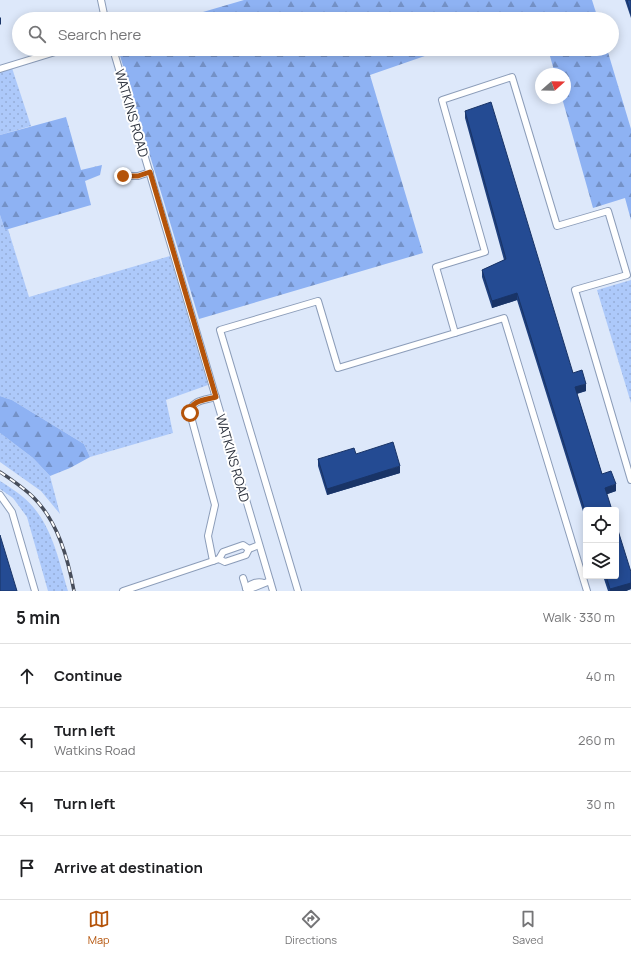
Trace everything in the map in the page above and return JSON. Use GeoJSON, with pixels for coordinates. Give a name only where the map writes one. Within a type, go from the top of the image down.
{"type":"FeatureCollection","features":[{"type":"Feature","properties":{"kind":"street"},"geometry":{"type":"LineString","coordinates":[[101,0],[104,12]]}},
{"type":"Feature","properties":{"kind":"street"},"geometry":{"type":"LineString","coordinates":[[0,69],[42,56]]}},
{"type":"Feature","properties":{"kind":"street","name":"WATKINS ROAD"},"geometry":{"type":"LineString","coordinates":[[115,56],[259,545],[267,582],[273,591]]}},
{"type":"Feature","properties":{"kind":"street"},"geometry":{"type":"LineString","coordinates":[[455,333],[436,267],[485,252],[442,100],[512,77],[557,226],[608,212],[627,275],[575,290],[631,480]]}},
{"type":"Feature","properties":{"kind":"street"},"geometry":{"type":"LineString","coordinates":[[123,176],[138,176],[150,172]]}},
{"type":"Feature","properties":{"kind":"street"},"geometry":{"type":"LineString","coordinates":[[298,591],[220,330],[318,301],[338,368],[504,318],[587,591]]}},
{"type":"Feature","properties":{"kind":"street"},"geometry":{"type":"LineString","coordinates":[[216,397],[195,403],[190,407],[190,413],[215,505],[208,536],[216,560]]}},
{"type":"Feature","properties":{"kind":"street"},"geometry":{"type":"LineString","coordinates":[[0,495],[12,512],[35,591]]}},
{"type":"Feature","properties":{"kind":"street"},"geometry":{"type":"LineString","coordinates":[[123,591],[216,560],[223,552],[243,545],[249,549]]}},
{"type":"Feature","properties":{"kind":"street"},"geometry":{"type":"LineString","coordinates":[[216,560],[225,562],[246,555],[249,549],[259,545]]}},
{"type":"Feature","properties":{"kind":"street"},"geometry":{"type":"LineString","coordinates":[[243,578],[247,590]]}},
{"type":"Feature","properties":{"kind":"street"},"geometry":{"type":"LineString","coordinates":[[247,590],[249,585],[267,582]]}},
{"type":"Feature","properties":{"kind":"shaded area"},"geometry":{"type":"Polygon","coordinates":[[[12,68],[31,126],[0,135],[0,72],[12,68]]]}},
{"type":"Feature","properties":{"kind":"shaded area"},"geometry":{"type":"Polygon","coordinates":[[[0,215],[5,230],[8,229],[29,297],[170,256],[208,385],[166,400],[173,433],[90,457],[84,444],[12,400],[0,396],[0,215]]]}},
{"type":"Feature","properties":{"kind":"shaded area"},"geometry":{"type":"Polygon","coordinates":[[[631,280],[631,403],[597,290],[631,280]]]}},
{"type":"Feature","properties":{"kind":"shaded area"},"geometry":{"type":"Polygon","coordinates":[[[0,433],[33,458],[50,476],[60,514],[41,491],[0,462],[0,433]]]}},
{"type":"Feature","properties":{"kind":"shaded area"},"geometry":{"type":"Polygon","coordinates":[[[0,481],[33,506],[47,528],[57,553],[68,591],[48,591],[27,517],[13,498],[0,489],[0,481]]]}},
{"type":"Feature","properties":{"kind":"green space"},"geometry":{"type":"Polygon","coordinates":[[[244,0],[592,0],[596,12],[203,12],[244,0]]]}},
{"type":"Feature","properties":{"kind":"green space"},"geometry":{"type":"Polygon","coordinates":[[[120,56],[425,56],[370,75],[423,253],[199,319],[120,56]]]}},
{"type":"Feature","properties":{"kind":"green space"},"geometry":{"type":"Polygon","coordinates":[[[550,56],[609,56],[631,129],[631,220],[625,198],[593,208],[564,104],[571,104],[571,68],[553,68],[550,56]]]}},
{"type":"Feature","properties":{"kind":"green space"},"geometry":{"type":"Polygon","coordinates":[[[66,117],[81,170],[102,165],[100,175],[85,181],[91,205],[5,230],[0,215],[0,135],[66,117]]]}},
{"type":"Feature","properties":{"kind":"green space"},"geometry":{"type":"Polygon","coordinates":[[[0,396],[12,400],[84,444],[90,457],[70,468],[50,476],[33,458],[0,433],[0,396]]]}},
{"type":"Feature","properties":{"kind":"building"},"geometry":{"type":"Polygon","coordinates":[[[627,0],[631,0],[631,14],[627,0]]]}},
{"type":"Feature","properties":{"kind":"building"},"geometry":{"type":"Polygon","coordinates":[[[491,102],[573,373],[582,370],[586,384],[575,387],[602,474],[611,471],[616,484],[605,488],[611,507],[584,507],[517,293],[492,301],[482,270],[506,259],[465,111],[491,102]]]}},
{"type":"Feature","properties":{"kind":"building"},"geometry":{"type":"Polygon","coordinates":[[[393,442],[400,466],[327,489],[318,459],[354,448],[356,454],[393,442]]]}},
{"type":"Feature","properties":{"kind":"building"},"geometry":{"type":"Polygon","coordinates":[[[619,534],[631,572],[631,583],[610,589],[607,579],[619,579],[619,534]]]}},
{"type":"Feature","properties":{"kind":"building"},"geometry":{"type":"Polygon","coordinates":[[[0,535],[17,591],[0,591],[0,535]]]}},
{"type":"Feature","properties":{"kind":"railway"},"geometry":{"type":"LineString","coordinates":[[0,472],[30,494],[50,518],[61,542],[69,566],[74,591]]}},
{"type":"Feature","properties":{"kind":"route"},"geometry":{"type":"LineString","coordinates":[[123,176],[138,176],[150,172],[216,397],[195,403],[190,407],[190,413]]}}]}
